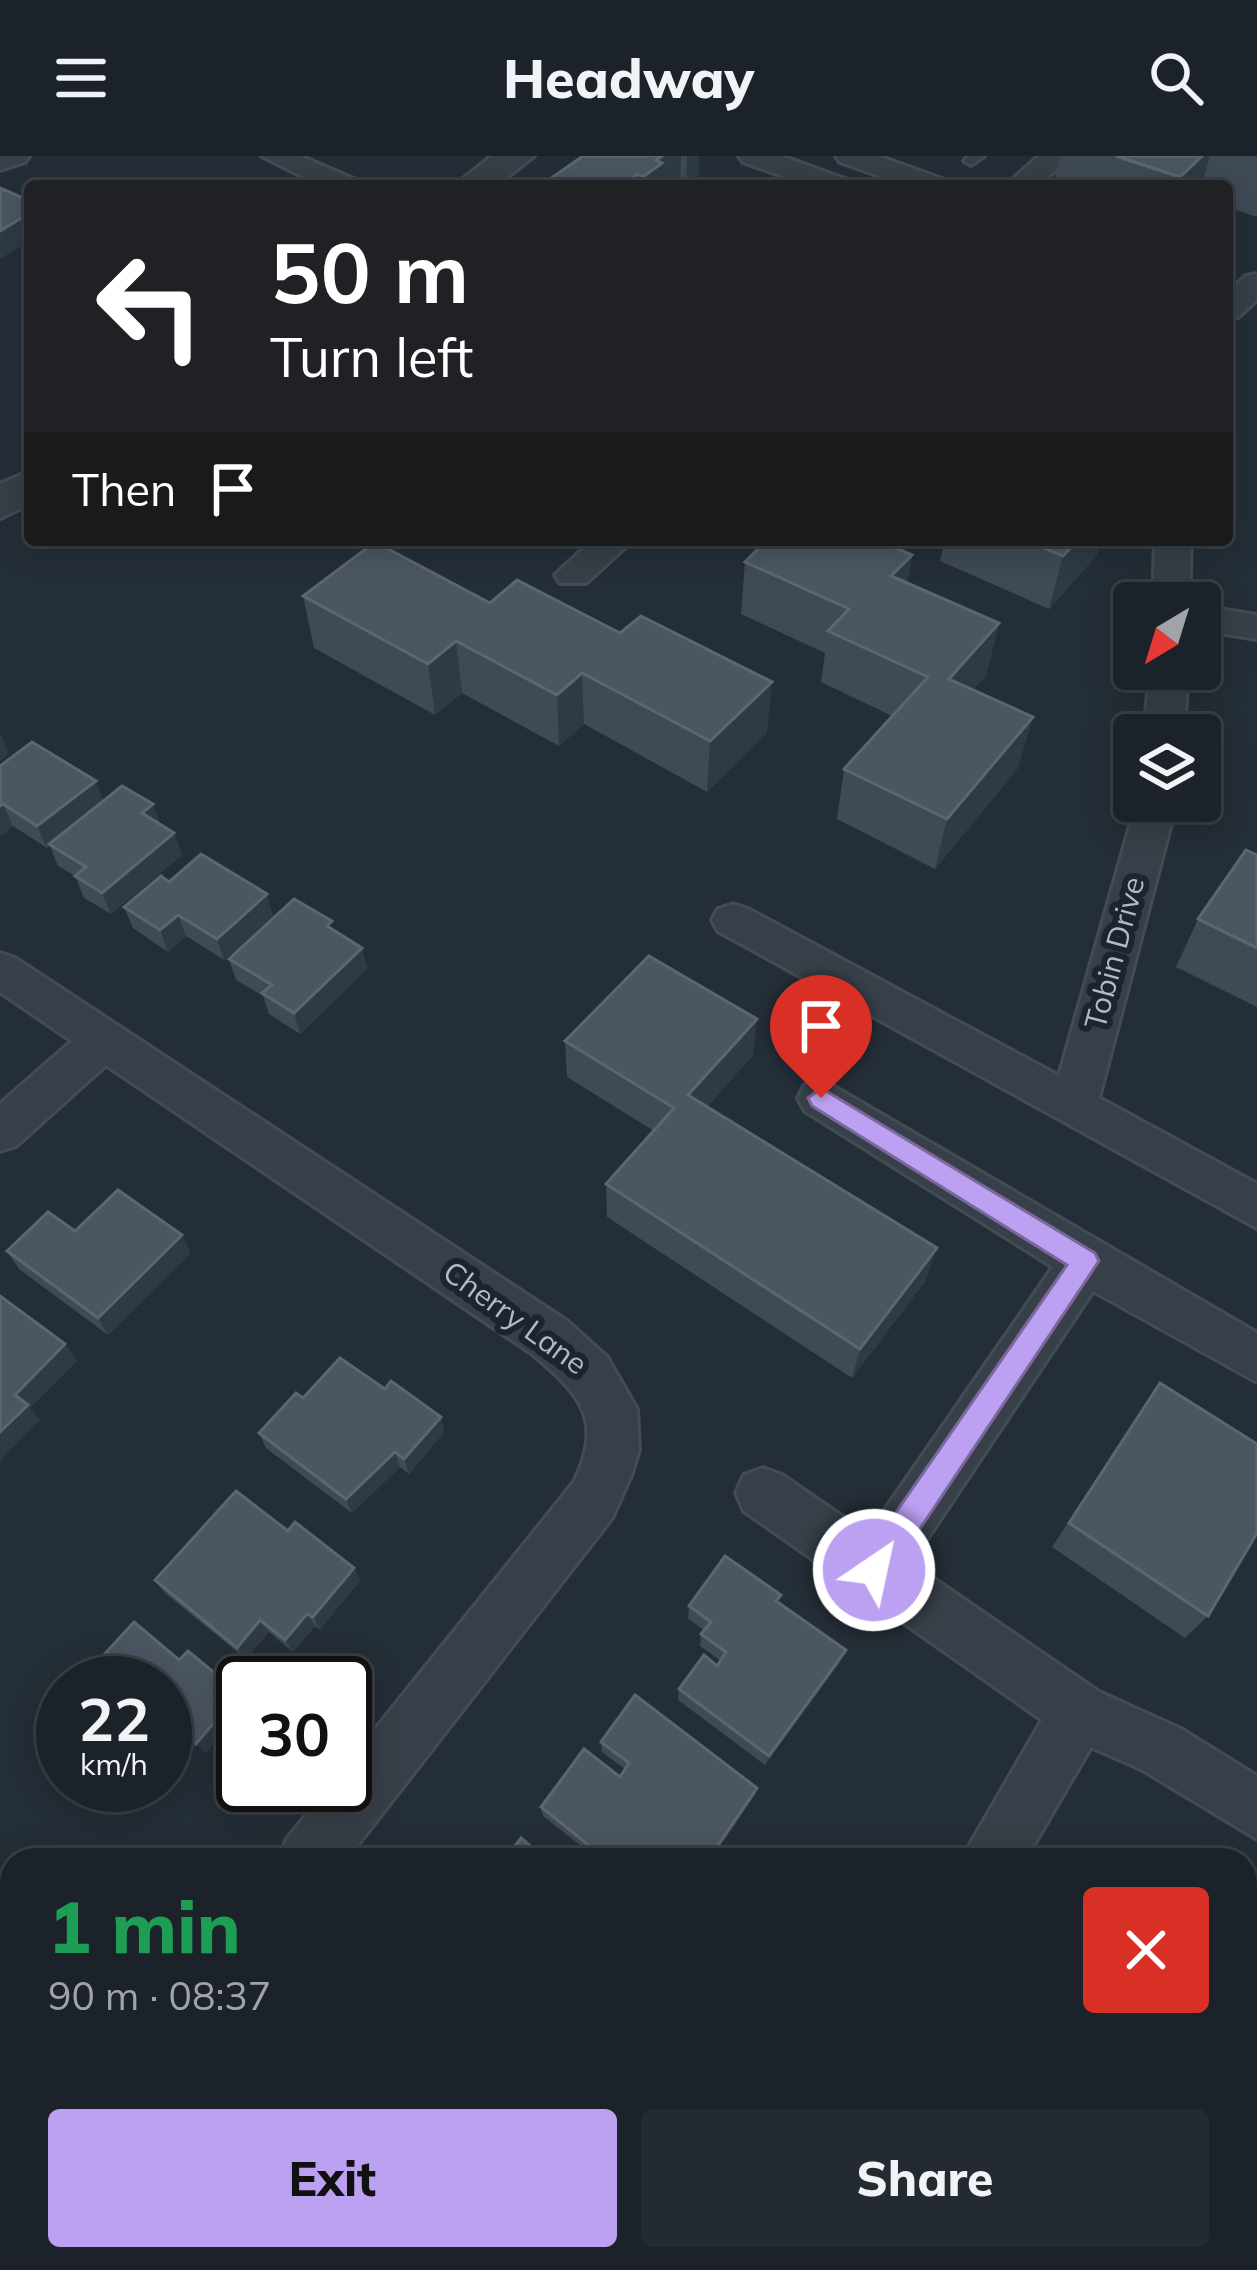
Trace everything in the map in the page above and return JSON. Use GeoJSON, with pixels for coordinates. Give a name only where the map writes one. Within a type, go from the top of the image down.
{"type":"FeatureCollection","features":[{"type":"Feature","properties":{"kind":"street"},"geometry":{"type":"LineString","coordinates":[[0,161],[16,156]]}},
{"type":"Feature","properties":{"kind":"street"},"geometry":{"type":"LineString","coordinates":[[276,156],[332,180]]}},
{"type":"Feature","properties":{"kind":"street"},"geometry":{"type":"LineString","coordinates":[[481,180],[516,156]]}},
{"type":"Feature","properties":{"kind":"street"},"geometry":{"type":"LineString","coordinates":[[753,156],[821,180]]}},
{"type":"Feature","properties":{"kind":"street"},"geometry":{"type":"LineString","coordinates":[[850,156],[918,180]]}},
{"type":"Feature","properties":{"kind":"street"},"geometry":{"type":"LineString","coordinates":[[1027,180],[1057,156]]}},
{"type":"Feature","properties":{"kind":"street"},"geometry":{"type":"LineString","coordinates":[[573,575],[608,546]]}},
{"type":"Feature","properties":{"kind":"street"},"geometry":{"type":"LineString","coordinates":[[1172,582],[1173,546]]}},
{"type":"Feature","properties":{"kind":"street"},"geometry":{"type":"LineString","coordinates":[[1221,621],[1257,627]]}},
{"type":"Feature","properties":{"kind":"street","name":"Tobin Drive"},"geometry":{"type":"LineString","coordinates":[[1075,1106],[1151,822]]}},
{"type":"Feature","properties":{"kind":"street"},"geometry":{"type":"LineString","coordinates":[[733,920],[1257,1208]]}},
{"type":"Feature","properties":{"kind":"street","name":"Cherry Lane"},"geometry":{"type":"LineString","coordinates":[[0,970],[549,1337],[603,1385],[616,1422],[612,1466],[593,1500],[318,1848]]}},
{"type":"Feature","properties":{"kind":"street"},"geometry":{"type":"LineString","coordinates":[[0,1132],[105,1039]]}},
{"type":"Feature","properties":{"kind":"street"},"geometry":{"type":"LineString","coordinates":[[821,1098],[1085,1261],[1257,1359]]}},
{"type":"Feature","properties":{"kind":"street"},"geometry":{"type":"LineString","coordinates":[[874,1570],[1085,1261]]}},
{"type":"Feature","properties":{"kind":"street"},"geometry":{"type":"LineString","coordinates":[[763,1493],[1078,1712],[1161,1748],[1257,1810]]}},
{"type":"Feature","properties":{"kind":"street"},"geometry":{"type":"LineString","coordinates":[[998,1848],[1078,1712]]}},
{"type":"Feature","properties":{"kind":"building"},"geometry":{"type":"Polygon","coordinates":[[[583,156],[662,156],[656,160],[662,163],[630,180],[549,180],[583,156]]]}},
{"type":"Feature","properties":{"kind":"building"},"geometry":{"type":"Polygon","coordinates":[[[1116,156],[1202,156],[1180,177],[1116,156]]]}},
{"type":"Feature","properties":{"kind":"building"},"geometry":{"type":"Polygon","coordinates":[[[0,188],[24,198],[24,217],[0,231],[0,188]]]}},
{"type":"Feature","properties":{"kind":"building"},"geometry":{"type":"Polygon","coordinates":[[[370,546],[383,546],[490,603],[517,580],[620,633],[641,616],[772,682],[710,741],[582,673],[557,695],[456,641],[428,664],[303,596],[370,546]]]}},
{"type":"Feature","properties":{"kind":"building"},"geometry":{"type":"Polygon","coordinates":[[[761,546],[892,546],[912,555],[891,576],[999,623],[949,679],[1033,717],[947,819],[844,769],[928,677],[828,631],[849,609],[745,562],[761,546]]]}},
{"type":"Feature","properties":{"kind":"building"},"geometry":{"type":"Polygon","coordinates":[[[1039,546],[1072,546],[1063,556],[1039,546]]]}},
{"type":"Feature","properties":{"kind":"building"},"geometry":{"type":"Polygon","coordinates":[[[32,742],[96,781],[37,826],[0,806],[0,766],[32,742]]]}},
{"type":"Feature","properties":{"kind":"building"},"geometry":{"type":"Polygon","coordinates":[[[122,786],[153,804],[142,813],[174,833],[102,893],[75,876],[86,867],[49,844],[122,786]]]}},
{"type":"Feature","properties":{"kind":"building"},"geometry":{"type":"Polygon","coordinates":[[[1246,850],[1257,855],[1257,948],[1198,919],[1246,850]]]}},
{"type":"Feature","properties":{"kind":"building"},"geometry":{"type":"Polygon","coordinates":[[[201,854],[267,894],[217,939],[178,915],[160,930],[124,907],[161,876],[169,882],[201,854]]]}},
{"type":"Feature","properties":{"kind":"building"},"geometry":{"type":"Polygon","coordinates":[[[294,899],[332,921],[327,926],[362,948],[294,1013],[262,993],[272,985],[229,959],[294,899]]]}},
{"type":"Feature","properties":{"kind":"building"},"geometry":{"type":"Polygon","coordinates":[[[649,956],[757,1019],[688,1095],[937,1248],[860,1349],[606,1184],[674,1108],[565,1041],[649,956]]]}},
{"type":"Feature","properties":{"kind":"building"},"geometry":{"type":"Polygon","coordinates":[[[118,1190],[182,1235],[98,1318],[7,1251],[48,1212],[75,1231],[118,1190]]]}},
{"type":"Feature","properties":{"kind":"building"},"geometry":{"type":"Polygon","coordinates":[[[0,1296],[65,1344],[15,1395],[28,1405],[0,1432],[0,1296]]]}},
{"type":"Feature","properties":{"kind":"building"},"geometry":{"type":"Polygon","coordinates":[[[340,1358],[385,1389],[391,1381],[441,1417],[404,1459],[395,1452],[346,1499],[259,1433],[296,1393],[303,1398],[340,1358]]]}},
{"type":"Feature","properties":{"kind":"building"},"geometry":{"type":"Polygon","coordinates":[[[1160,1383],[1257,1444],[1257,1533],[1208,1616],[1069,1523],[1160,1383]]]}},
{"type":"Feature","properties":{"kind":"building"},"geometry":{"type":"Polygon","coordinates":[[[236,1491],[288,1531],[295,1522],[354,1568],[313,1617],[307,1614],[285,1640],[260,1620],[237,1648],[155,1580],[236,1491]]]}},
{"type":"Feature","properties":{"kind":"building"},"geometry":{"type":"Polygon","coordinates":[[[725,1556],[781,1595],[776,1601],[846,1650],[769,1756],[679,1689],[704,1655],[717,1666],[726,1652],[701,1634],[711,1622],[689,1606],[725,1556]]]}},
{"type":"Feature","properties":{"kind":"building"},"geometry":{"type":"Polygon","coordinates":[[[134,1622],[174,1656],[103,1656],[134,1622]]]}},
{"type":"Feature","properties":{"kind":"building"},"geometry":{"type":"Polygon","coordinates":[[[188,1651],[216,1674],[216,1720],[196,1744],[192,1741],[192,1656],[183,1656],[188,1651]]]}},
{"type":"Feature","properties":{"kind":"building"},"geometry":{"type":"Polygon","coordinates":[[[635,1695],[757,1788],[716,1848],[592,1848],[541,1807],[584,1749],[620,1777],[629,1763],[601,1742],[635,1695]]]}},
{"type":"Feature","properties":{"kind":"building"},"geometry":{"type":"Polygon","coordinates":[[[521,1838],[533,1848],[514,1848],[521,1838]]]}},
{"type":"Feature","properties":{"kind":"route"},"geometry":{"type":"LineString","coordinates":[[821,1098],[1085,1261],[874,1570]]}}]}
